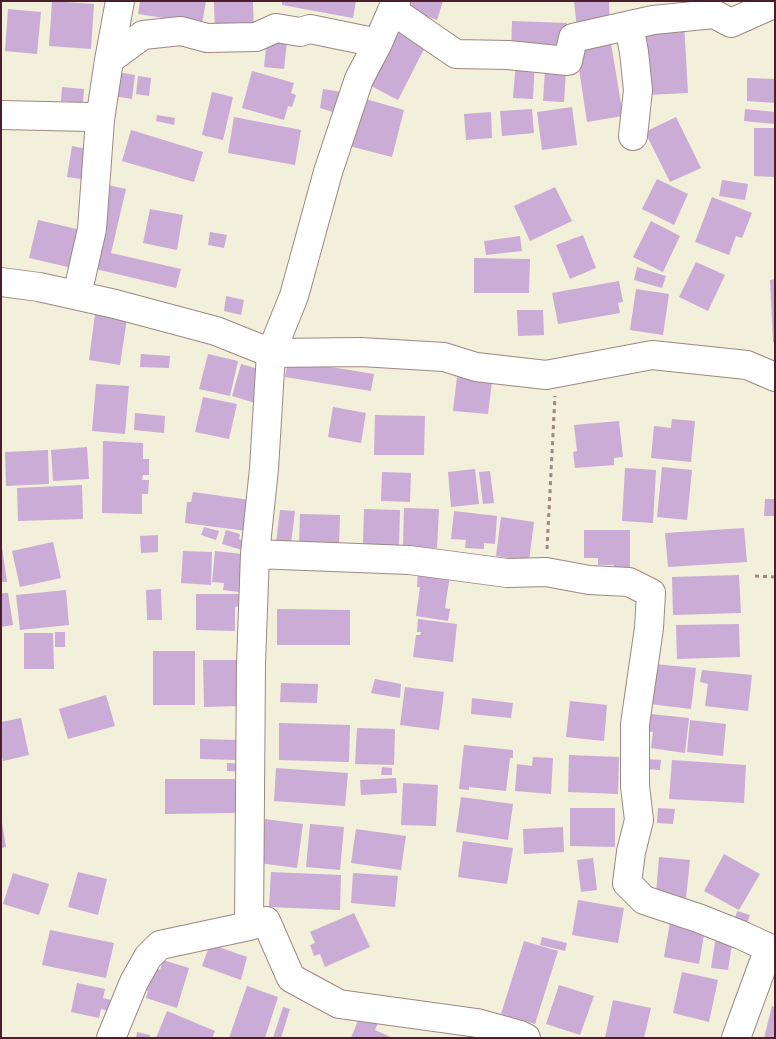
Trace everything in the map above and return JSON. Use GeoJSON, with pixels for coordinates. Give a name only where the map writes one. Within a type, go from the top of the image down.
{"type":"FeatureCollection","features":[{"type":"Feature","properties":{"kind":"street"},"geometry":{"type":"LineString","coordinates":[[78,295],[92,229],[100,120],[120,1]]}},
{"type":"Feature","properties":{"kind":"street"},"geometry":{"type":"LineString","coordinates":[[249,926],[251,664],[255,554],[264,469],[271,353],[294,296],[328,172],[358,78],[378,43],[394,6],[456,54],[508,55],[568,61],[573,38],[653,20],[714,14],[731,23],[769,6],[774,1]]}},
{"type":"Feature","properties":{"kind":"street"},"geometry":{"type":"LineString","coordinates":[[629,26],[638,90],[633,136]]}},
{"type":"Feature","properties":{"kind":"street"},"geometry":{"type":"LineString","coordinates":[[109,60],[143,35],[180,31],[207,38],[256,37],[276,28],[300,32],[310,29],[378,43]]}},
{"type":"Feature","properties":{"kind":"street"},"geometry":{"type":"LineString","coordinates":[[1,115],[90,117],[100,120]]}},
{"type":"Feature","properties":{"kind":"street"},"geometry":{"type":"LineString","coordinates":[[1,282],[78,295],[216,331],[271,353],[361,352],[444,357],[476,367],[546,375],[652,355],[747,365],[775,377]]}},
{"type":"Feature","properties":{"kind":"street"},"geometry":{"type":"LineString","coordinates":[[255,554],[409,560],[507,573],[546,572],[589,580],[629,582],[651,593],[649,628],[635,724],[636,786],[639,820],[631,852],[627,882],[644,900],[698,918],[772,949],[736,1038]]}},
{"type":"Feature","properties":{"kind":"street"},"geometry":{"type":"LineString","coordinates":[[111,1038],[134,982],[148,957],[160,944],[266,921],[290,978],[339,1004],[477,1023],[526,1038]]}},
{"type":"Feature","properties":{"kind":"path"},"geometry":{"type":"LineString","coordinates":[[546,572],[555,396]]}},
{"type":"Feature","properties":{"kind":"path"},"geometry":{"type":"LineString","coordinates":[[756,576],[775,577]]}},
{"type":"Feature","properties":{"kind":"building"},"geometry":{"type":"Polygon","coordinates":[[[52,1],[94,4],[91,49],[49,46],[52,1]]]}},
{"type":"Feature","properties":{"kind":"building"},"geometry":{"type":"Polygon","coordinates":[[[140,1],[206,1],[202,24],[138,14],[140,1]]]}},
{"type":"Feature","properties":{"kind":"building"},"geometry":{"type":"Polygon","coordinates":[[[214,1],[253,1],[254,35],[215,35],[214,1]]]}},
{"type":"Feature","properties":{"kind":"building"},"geometry":{"type":"Polygon","coordinates":[[[282,1],[356,1],[353,18],[282,5],[282,1]]]}},
{"type":"Feature","properties":{"kind":"building"},"geometry":{"type":"Polygon","coordinates":[[[402,1],[443,1],[437,20],[400,7],[402,1]]]}},
{"type":"Feature","properties":{"kind":"building"},"geometry":{"type":"Polygon","coordinates":[[[574,1],[609,1],[610,26],[577,29],[574,1]]]}},
{"type":"Feature","properties":{"kind":"building"},"geometry":{"type":"Polygon","coordinates":[[[8,9],[41,12],[37,54],[5,51],[8,9]]]}},
{"type":"Feature","properties":{"kind":"building"},"geometry":{"type":"Polygon","coordinates":[[[512,21],[567,23],[566,56],[511,54],[512,21]]]}},
{"type":"Feature","properties":{"kind":"building"},"geometry":{"type":"Polygon","coordinates":[[[684,23],[688,93],[646,95],[642,25],[684,23]]]}},
{"type":"Feature","properties":{"kind":"building"},"geometry":{"type":"Polygon","coordinates":[[[394,26],[427,43],[398,100],[365,83],[394,26]]]}},
{"type":"Feature","properties":{"kind":"building"},"geometry":{"type":"Polygon","coordinates":[[[267,39],[287,41],[284,69],[264,67],[267,39]]]}},
{"type":"Feature","properties":{"kind":"building"},"geometry":{"type":"Polygon","coordinates":[[[611,43],[623,116],[587,122],[576,49],[611,43]]]}},
{"type":"Feature","properties":{"kind":"building"},"geometry":{"type":"Polygon","coordinates":[[[516,60],[535,61],[533,99],[513,98],[516,60]]]}},
{"type":"Feature","properties":{"kind":"building"},"geometry":{"type":"Polygon","coordinates":[[[545,69],[566,70],[564,102],[543,101],[545,69]]]}},
{"type":"Feature","properties":{"kind":"building"},"geometry":{"type":"Polygon","coordinates":[[[252,71],[294,83],[291,93],[296,95],[292,107],[288,106],[284,120],[242,108],[252,71]]]}},
{"type":"Feature","properties":{"kind":"building"},"geometry":{"type":"Polygon","coordinates":[[[117,72],[135,75],[132,99],[113,96],[117,72]]]}},
{"type":"Feature","properties":{"kind":"building"},"geometry":{"type":"Polygon","coordinates":[[[138,76],[151,78],[149,96],[136,94],[138,76]]]}},
{"type":"Feature","properties":{"kind":"building"},"geometry":{"type":"Polygon","coordinates":[[[747,78],[775,79],[775,103],[747,101],[747,78]]]}},
{"type":"Feature","properties":{"kind":"building"},"geometry":{"type":"Polygon","coordinates":[[[62,87],[84,89],[83,103],[61,101],[62,87]]]}},
{"type":"Feature","properties":{"kind":"building"},"geometry":{"type":"Polygon","coordinates":[[[323,89],[342,92],[336,113],[320,108],[323,89]]]}},
{"type":"Feature","properties":{"kind":"building"},"geometry":{"type":"Polygon","coordinates":[[[212,92],[233,97],[223,140],[202,135],[212,92]]]}},
{"type":"Feature","properties":{"kind":"building"},"geometry":{"type":"Polygon","coordinates":[[[362,98],[404,110],[392,157],[349,146],[362,98]]]}},
{"type":"Feature","properties":{"kind":"building"},"geometry":{"type":"Polygon","coordinates":[[[572,107],[577,145],[542,150],[537,112],[572,107]]]}},
{"type":"Feature","properties":{"kind":"building"},"geometry":{"type":"Polygon","coordinates":[[[532,109],[534,133],[502,136],[500,111],[532,109]]]}},
{"type":"Feature","properties":{"kind":"building"},"geometry":{"type":"Polygon","coordinates":[[[745,109],[775,112],[775,124],[744,121],[745,109]]]}},
{"type":"Feature","properties":{"kind":"building"},"geometry":{"type":"Polygon","coordinates":[[[491,112],[492,138],[466,140],[464,114],[491,112]]]}},
{"type":"Feature","properties":{"kind":"building"},"geometry":{"type":"Polygon","coordinates":[[[157,115],[175,118],[174,125],[156,121],[157,115]]]}},
{"type":"Feature","properties":{"kind":"building"},"geometry":{"type":"Polygon","coordinates":[[[234,117],[301,130],[295,165],[228,153],[234,117]]]}},
{"type":"Feature","properties":{"kind":"building"},"geometry":{"type":"Polygon","coordinates":[[[676,117],[701,168],[670,182],[645,132],[676,117]]]}},
{"type":"Feature","properties":{"kind":"building"},"geometry":{"type":"Polygon","coordinates":[[[754,128],[775,128],[775,177],[754,176],[754,128]]]}},
{"type":"Feature","properties":{"kind":"building"},"geometry":{"type":"Polygon","coordinates":[[[131,130],[203,152],[194,182],[122,161],[131,130]]]}},
{"type":"Feature","properties":{"kind":"building"},"geometry":{"type":"Polygon","coordinates":[[[72,146],[87,149],[81,179],[67,177],[72,146]]]}},
{"type":"Feature","properties":{"kind":"building"},"geometry":{"type":"Polygon","coordinates":[[[657,179],[688,194],[674,225],[642,209],[657,179]]]}},
{"type":"Feature","properties":{"kind":"building"},"geometry":{"type":"Polygon","coordinates":[[[722,180],[748,184],[745,200],[719,196],[722,180]]]}},
{"type":"Feature","properties":{"kind":"building"},"geometry":{"type":"Polygon","coordinates":[[[107,185],[126,189],[111,253],[181,269],[176,288],[87,267],[107,185]]]}},
{"type":"Feature","properties":{"kind":"building"},"geometry":{"type":"Polygon","coordinates":[[[555,187],[572,221],[530,241],[514,206],[555,187]]]}},
{"type":"Feature","properties":{"kind":"building"},"geometry":{"type":"Polygon","coordinates":[[[712,197],[752,213],[742,238],[736,236],[729,255],[695,242],[712,197]]]}},
{"type":"Feature","properties":{"kind":"building"},"geometry":{"type":"Polygon","coordinates":[[[150,209],[183,215],[177,250],[143,243],[150,209]]]}},
{"type":"Feature","properties":{"kind":"building"},"geometry":{"type":"Polygon","coordinates":[[[38,220],[81,230],[72,268],[29,258],[38,220]]]}},
{"type":"Feature","properties":{"kind":"building"},"geometry":{"type":"Polygon","coordinates":[[[651,221],[680,236],[663,272],[633,257],[651,221]]]}},
{"type":"Feature","properties":{"kind":"building"},"geometry":{"type":"Polygon","coordinates":[[[210,232],[227,235],[224,248],[208,245],[210,232]]]}},
{"type":"Feature","properties":{"kind":"building"},"geometry":{"type":"Polygon","coordinates":[[[583,235],[596,268],[570,279],[556,245],[583,235]]]}},
{"type":"Feature","properties":{"kind":"building"},"geometry":{"type":"Polygon","coordinates":[[[520,236],[522,251],[486,255],[484,241],[520,236]]]}},
{"type":"Feature","properties":{"kind":"building"},"geometry":{"type":"Polygon","coordinates":[[[474,258],[530,259],[529,293],[474,293],[474,258]]]}},
{"type":"Feature","properties":{"kind":"building"},"geometry":{"type":"Polygon","coordinates":[[[696,262],[725,275],[708,311],[679,297],[696,262]]]}},
{"type":"Feature","properties":{"kind":"building"},"geometry":{"type":"Polygon","coordinates":[[[637,267],[666,276],[662,288],[634,280],[637,267]]]}},
{"type":"Feature","properties":{"kind":"building"},"geometry":{"type":"Polygon","coordinates":[[[775,279],[775,342],[773,342],[770,280],[775,279]]]}},
{"type":"Feature","properties":{"kind":"building"},"geometry":{"type":"Polygon","coordinates":[[[619,281],[623,302],[618,303],[620,313],[558,324],[552,293],[619,281]]]}},
{"type":"Feature","properties":{"kind":"building"},"geometry":{"type":"Polygon","coordinates":[[[636,289],[669,294],[663,335],[630,330],[636,289]]]}},
{"type":"Feature","properties":{"kind":"building"},"geometry":{"type":"Polygon","coordinates":[[[226,296],[244,300],[241,315],[224,311],[226,296]]]}},
{"type":"Feature","properties":{"kind":"building"},"geometry":{"type":"Polygon","coordinates":[[[517,310],[543,310],[544,335],[518,336],[517,310]]]}},
{"type":"Feature","properties":{"kind":"building"},"geometry":{"type":"Polygon","coordinates":[[[95,314],[127,319],[120,365],[89,360],[95,314]]]}},
{"type":"Feature","properties":{"kind":"building"},"geometry":{"type":"Polygon","coordinates":[[[141,354],[170,356],[169,368],[140,367],[141,354]]]}},
{"type":"Feature","properties":{"kind":"building"},"geometry":{"type":"Polygon","coordinates":[[[208,354],[238,361],[230,396],[199,389],[208,354]]]}},
{"type":"Feature","properties":{"kind":"building"},"geometry":{"type":"Polygon","coordinates":[[[288,360],[374,374],[371,391],[285,377],[288,360]]]}},
{"type":"Feature","properties":{"kind":"building"},"geometry":{"type":"Polygon","coordinates":[[[241,364],[265,371],[255,403],[232,396],[241,364]]]}},
{"type":"Feature","properties":{"kind":"building"},"geometry":{"type":"Polygon","coordinates":[[[457,377],[492,381],[488,414],[453,411],[457,377]]]}},
{"type":"Feature","properties":{"kind":"building"},"geometry":{"type":"Polygon","coordinates":[[[96,384],[129,386],[125,434],[92,431],[96,384]]]}},
{"type":"Feature","properties":{"kind":"building"},"geometry":{"type":"Polygon","coordinates":[[[203,397],[237,404],[229,439],[195,432],[203,397]]]}},
{"type":"Feature","properties":{"kind":"building"},"geometry":{"type":"Polygon","coordinates":[[[333,407],[366,413],[361,443],[328,437],[333,407]]]}},
{"type":"Feature","properties":{"kind":"building"},"geometry":{"type":"Polygon","coordinates":[[[135,413],[165,416],[164,433],[134,430],[135,413]]]}},
{"type":"Feature","properties":{"kind":"building"},"geometry":{"type":"Polygon","coordinates":[[[375,415],[425,416],[424,455],[374,455],[375,415]]]}},
{"type":"Feature","properties":{"kind":"building"},"geometry":{"type":"Polygon","coordinates":[[[672,419],[695,421],[691,462],[651,458],[654,426],[671,428],[672,419]]]}},
{"type":"Feature","properties":{"kind":"building"},"geometry":{"type":"Polygon","coordinates":[[[619,421],[623,457],[614,458],[614,465],[575,468],[573,452],[577,451],[574,425],[619,421]]]}},
{"type":"Feature","properties":{"kind":"building"},"geometry":{"type":"Polygon","coordinates":[[[103,441],[143,443],[143,459],[149,459],[149,475],[143,475],[142,480],[149,480],[148,494],[142,494],[142,514],[102,513],[103,441]]]}},
{"type":"Feature","properties":{"kind":"building"},"geometry":{"type":"Polygon","coordinates":[[[87,447],[89,479],[53,481],[51,450],[87,447]]]}},
{"type":"Feature","properties":{"kind":"building"},"geometry":{"type":"Polygon","coordinates":[[[48,450],[49,484],[6,486],[5,452],[48,450]]]}},
{"type":"Feature","properties":{"kind":"building"},"geometry":{"type":"Polygon","coordinates":[[[662,467],[692,470],[687,520],[657,517],[662,467]]]}},
{"type":"Feature","properties":{"kind":"building"},"geometry":{"type":"Polygon","coordinates":[[[625,468],[656,470],[653,523],[622,521],[625,468]]]}},
{"type":"Feature","properties":{"kind":"building"},"geometry":{"type":"Polygon","coordinates":[[[475,469],[479,504],[451,507],[448,472],[475,469]]]}},
{"type":"Feature","properties":{"kind":"building"},"geometry":{"type":"Polygon","coordinates":[[[490,471],[494,503],[483,504],[479,472],[490,471]]]}},
{"type":"Feature","properties":{"kind":"building"},"geometry":{"type":"Polygon","coordinates":[[[382,472],[411,473],[410,502],[381,501],[382,472]]]}},
{"type":"Feature","properties":{"kind":"building"},"geometry":{"type":"Polygon","coordinates":[[[82,485],[83,519],[18,521],[17,488],[82,485]]]}},
{"type":"Feature","properties":{"kind":"building"},"geometry":{"type":"Polygon","coordinates":[[[193,492],[250,500],[247,531],[185,523],[187,502],[191,502],[193,492]]]}},
{"type":"Feature","properties":{"kind":"building"},"geometry":{"type":"Polygon","coordinates":[[[765,499],[775,499],[775,516],[764,516],[765,499]]]}},
{"type":"Feature","properties":{"kind":"building"},"geometry":{"type":"Polygon","coordinates":[[[404,508],[439,509],[437,548],[403,547],[404,508]]]}},
{"type":"Feature","properties":{"kind":"building"},"geometry":{"type":"Polygon","coordinates":[[[364,509],[400,510],[399,547],[363,546],[364,509]]]}},
{"type":"Feature","properties":{"kind":"building"},"geometry":{"type":"Polygon","coordinates":[[[280,510],[295,511],[291,544],[276,543],[280,510]]]}},
{"type":"Feature","properties":{"kind":"building"},"geometry":{"type":"Polygon","coordinates":[[[454,511],[497,516],[495,544],[484,543],[484,549],[465,548],[466,540],[451,539],[454,511]]]}},
{"type":"Feature","properties":{"kind":"building"},"geometry":{"type":"Polygon","coordinates":[[[300,514],[340,515],[339,547],[299,545],[300,514]]]}},
{"type":"Feature","properties":{"kind":"building"},"geometry":{"type":"Polygon","coordinates":[[[501,517],[534,522],[529,561],[496,556],[501,517]]]}},
{"type":"Feature","properties":{"kind":"building"},"geometry":{"type":"Polygon","coordinates":[[[204,527],[219,531],[216,540],[201,535],[204,527]]]}},
{"type":"Feature","properties":{"kind":"building"},"geometry":{"type":"Polygon","coordinates":[[[744,528],[747,562],[668,567],[665,533],[744,528]]]}},
{"type":"Feature","properties":{"kind":"building"},"geometry":{"type":"Polygon","coordinates":[[[226,530],[240,534],[239,539],[244,541],[242,550],[222,544],[226,530]]]}},
{"type":"Feature","properties":{"kind":"building"},"geometry":{"type":"Polygon","coordinates":[[[584,530],[630,530],[630,567],[598,565],[598,558],[584,558],[584,530]]]}},
{"type":"Feature","properties":{"kind":"building"},"geometry":{"type":"Polygon","coordinates":[[[158,535],[158,552],[141,553],[140,536],[158,535]]]}},
{"type":"Feature","properties":{"kind":"building"},"geometry":{"type":"Polygon","coordinates":[[[53,542],[61,578],[20,587],[12,551],[53,542]]]}},
{"type":"Feature","properties":{"kind":"building"},"geometry":{"type":"Polygon","coordinates":[[[2,548],[7,582],[1,582],[2,548]]]}},
{"type":"Feature","properties":{"kind":"building"},"geometry":{"type":"Polygon","coordinates":[[[183,551],[212,552],[211,585],[181,583],[183,551]]]}},
{"type":"Feature","properties":{"kind":"building"},"geometry":{"type":"Polygon","coordinates":[[[215,551],[243,554],[239,592],[223,590],[224,583],[212,582],[215,551]]]}},
{"type":"Feature","properties":{"kind":"building"},"geometry":{"type":"Polygon","coordinates":[[[418,571],[450,575],[445,608],[450,609],[448,621],[416,616],[420,587],[417,587],[418,571]]]}},
{"type":"Feature","properties":{"kind":"building"},"geometry":{"type":"Polygon","coordinates":[[[739,575],[741,613],[673,615],[672,577],[739,575]]]}},
{"type":"Feature","properties":{"kind":"building"},"geometry":{"type":"Polygon","coordinates":[[[161,589],[162,620],[147,620],[146,590],[161,589]]]}},
{"type":"Feature","properties":{"kind":"building"},"geometry":{"type":"Polygon","coordinates":[[[66,590],[69,625],[20,630],[16,595],[66,590]]]}},
{"type":"Feature","properties":{"kind":"building"},"geometry":{"type":"Polygon","coordinates":[[[1,593],[8,593],[13,625],[1,627],[1,593]]]}},
{"type":"Feature","properties":{"kind":"building"},"geometry":{"type":"Polygon","coordinates":[[[196,594],[241,594],[241,606],[235,607],[235,631],[196,630],[196,594]]]}},
{"type":"Feature","properties":{"kind":"building"},"geometry":{"type":"Polygon","coordinates":[[[277,609],[350,610],[350,645],[277,645],[277,609]]]}},
{"type":"Feature","properties":{"kind":"building"},"geometry":{"type":"Polygon","coordinates":[[[418,619],[457,624],[453,662],[413,657],[416,635],[420,635],[421,632],[417,632],[418,619]]]}},
{"type":"Feature","properties":{"kind":"building"},"geometry":{"type":"Polygon","coordinates":[[[739,624],[740,657],[677,659],[676,625],[739,624]]]}},
{"type":"Feature","properties":{"kind":"building"},"geometry":{"type":"Polygon","coordinates":[[[55,632],[65,632],[65,647],[55,647],[55,632]]]}},
{"type":"Feature","properties":{"kind":"building"},"geometry":{"type":"Polygon","coordinates":[[[24,633],[53,633],[54,669],[24,669],[24,633]]]}},
{"type":"Feature","properties":{"kind":"building"},"geometry":{"type":"Polygon","coordinates":[[[153,651],[195,651],[195,705],[153,705],[153,651]]]}},
{"type":"Feature","properties":{"kind":"building"},"geometry":{"type":"Polygon","coordinates":[[[203,660],[240,660],[241,706],[204,707],[203,660]]]}},
{"type":"Feature","properties":{"kind":"building"},"geometry":{"type":"Polygon","coordinates":[[[655,664],[696,668],[691,709],[650,704],[655,664]]]}},
{"type":"Feature","properties":{"kind":"building"},"geometry":{"type":"Polygon","coordinates":[[[702,670],[752,675],[748,711],[705,706],[708,684],[700,682],[702,670]]]}},
{"type":"Feature","properties":{"kind":"building"},"geometry":{"type":"Polygon","coordinates":[[[375,679],[401,684],[400,698],[371,693],[375,679]]]}},
{"type":"Feature","properties":{"kind":"building"},"geometry":{"type":"Polygon","coordinates":[[[281,683],[318,684],[317,703],[280,702],[281,683]]]}},
{"type":"Feature","properties":{"kind":"building"},"geometry":{"type":"Polygon","coordinates":[[[405,687],[444,692],[439,730],[400,725],[405,687]]]}},
{"type":"Feature","properties":{"kind":"building"},"geometry":{"type":"Polygon","coordinates":[[[106,695],[115,726],[68,739],[59,709],[106,695]]]}},
{"type":"Feature","properties":{"kind":"building"},"geometry":{"type":"Polygon","coordinates":[[[472,698],[513,703],[511,718],[471,714],[472,698]]]}},
{"type":"Feature","properties":{"kind":"building"},"geometry":{"type":"Polygon","coordinates":[[[570,701],[607,705],[604,741],[566,737],[570,701]]]}},
{"type":"Feature","properties":{"kind":"building"},"geometry":{"type":"Polygon","coordinates":[[[651,714],[689,718],[685,753],[651,748],[653,732],[649,732],[651,714]]]}},
{"type":"Feature","properties":{"kind":"building"},"geometry":{"type":"Polygon","coordinates":[[[21,718],[29,755],[3,761],[1,753],[1,722],[21,718]]]}},
{"type":"Feature","properties":{"kind":"building"},"geometry":{"type":"Polygon","coordinates":[[[690,720],[726,724],[723,756],[687,752],[690,720]]]}},
{"type":"Feature","properties":{"kind":"building"},"geometry":{"type":"Polygon","coordinates":[[[279,723],[350,725],[349,762],[279,760],[279,723]]]}},
{"type":"Feature","properties":{"kind":"building"},"geometry":{"type":"Polygon","coordinates":[[[357,728],[395,729],[394,765],[355,764],[357,728]]]}},
{"type":"Feature","properties":{"kind":"building"},"geometry":{"type":"Polygon","coordinates":[[[200,739],[238,740],[237,760],[200,759],[200,739]]]}},
{"type":"Feature","properties":{"kind":"building"},"geometry":{"type":"Polygon","coordinates":[[[464,745],[513,750],[513,758],[510,758],[506,791],[469,787],[469,790],[459,789],[464,745]]]}},
{"type":"Feature","properties":{"kind":"building"},"geometry":{"type":"Polygon","coordinates":[[[569,755],[619,757],[618,794],[568,792],[569,755]]]}},
{"type":"Feature","properties":{"kind":"building"},"geometry":{"type":"Polygon","coordinates":[[[533,757],[553,758],[551,794],[515,791],[517,764],[532,766],[533,757]]]}},
{"type":"Feature","properties":{"kind":"building"},"geometry":{"type":"Polygon","coordinates":[[[645,759],[661,760],[660,770],[644,769],[645,759]]]}},
{"type":"Feature","properties":{"kind":"building"},"geometry":{"type":"Polygon","coordinates":[[[672,760],[746,765],[744,803],[669,799],[672,760]]]}},
{"type":"Feature","properties":{"kind":"building"},"geometry":{"type":"Polygon","coordinates":[[[227,763],[246,764],[246,772],[227,771],[227,763]]]}},
{"type":"Feature","properties":{"kind":"building"},"geometry":{"type":"Polygon","coordinates":[[[382,767],[392,768],[392,775],[381,775],[382,767]]]}},
{"type":"Feature","properties":{"kind":"building"},"geometry":{"type":"Polygon","coordinates":[[[276,768],[348,773],[345,806],[274,801],[276,768]]]}},
{"type":"Feature","properties":{"kind":"building"},"geometry":{"type":"Polygon","coordinates":[[[396,778],[397,793],[361,795],[360,780],[396,778]]]}},
{"type":"Feature","properties":{"kind":"building"},"geometry":{"type":"Polygon","coordinates":[[[165,779],[235,779],[235,813],[165,814],[165,779]]]}},
{"type":"Feature","properties":{"kind":"building"},"geometry":{"type":"Polygon","coordinates":[[[403,783],[438,785],[436,826],[401,825],[403,783]]]}},
{"type":"Feature","properties":{"kind":"building"},"geometry":{"type":"Polygon","coordinates":[[[461,797],[513,804],[508,840],[456,832],[461,797]]]}},
{"type":"Feature","properties":{"kind":"building"},"geometry":{"type":"Polygon","coordinates":[[[570,808],[615,808],[615,847],[570,846],[570,808]]]}},
{"type":"Feature","properties":{"kind":"building"},"geometry":{"type":"Polygon","coordinates":[[[658,808],[675,809],[673,824],[657,823],[658,808]]]}},
{"type":"Feature","properties":{"kind":"building"},"geometry":{"type":"Polygon","coordinates":[[[265,819],[303,824],[297,868],[259,863],[265,819]]]}},
{"type":"Feature","properties":{"kind":"building"},"geometry":{"type":"Polygon","coordinates":[[[1,823],[6,847],[1,848],[1,823]]]}},
{"type":"Feature","properties":{"kind":"building"},"geometry":{"type":"Polygon","coordinates":[[[310,824],[344,827],[340,870],[306,867],[310,824]]]}},
{"type":"Feature","properties":{"kind":"building"},"geometry":{"type":"Polygon","coordinates":[[[563,827],[564,852],[524,854],[523,829],[563,827]]]}},
{"type":"Feature","properties":{"kind":"building"},"geometry":{"type":"Polygon","coordinates":[[[356,829],[406,836],[401,870],[351,863],[356,829]]]}},
{"type":"Feature","properties":{"kind":"building"},"geometry":{"type":"Polygon","coordinates":[[[463,841],[513,848],[507,884],[458,877],[463,841]]]}},
{"type":"Feature","properties":{"kind":"building"},"geometry":{"type":"Polygon","coordinates":[[[724,854],[760,874],[739,910],[704,891],[724,854]]]}},
{"type":"Feature","properties":{"kind":"building"},"geometry":{"type":"Polygon","coordinates":[[[659,857],[690,860],[686,898],[656,894],[659,857]]]}},
{"type":"Feature","properties":{"kind":"building"},"geometry":{"type":"Polygon","coordinates":[[[593,858],[597,890],[581,892],[577,860],[593,858]]]}},
{"type":"Feature","properties":{"kind":"building"},"geometry":{"type":"Polygon","coordinates":[[[78,872],[107,879],[98,915],[68,907],[78,872]]]}},
{"type":"Feature","properties":{"kind":"building"},"geometry":{"type":"Polygon","coordinates":[[[271,872],[341,875],[340,910],[269,907],[271,872]]]}},
{"type":"Feature","properties":{"kind":"building"},"geometry":{"type":"Polygon","coordinates":[[[13,873],[49,884],[39,915],[3,904],[13,873]]]}},
{"type":"Feature","properties":{"kind":"building"},"geometry":{"type":"Polygon","coordinates":[[[353,873],[398,876],[395,907],[351,903],[353,873]]]}},
{"type":"Feature","properties":{"kind":"building"},"geometry":{"type":"Polygon","coordinates":[[[578,900],[624,908],[618,943],[572,935],[578,900]]]}},
{"type":"Feature","properties":{"kind":"building"},"geometry":{"type":"Polygon","coordinates":[[[737,911],[750,915],[746,926],[734,922],[737,911]]]}},
{"type":"Feature","properties":{"kind":"building"},"geometry":{"type":"Polygon","coordinates":[[[354,913],[370,947],[325,967],[320,954],[314,956],[310,945],[315,943],[310,932],[354,913]]]}},
{"type":"Feature","properties":{"kind":"building"},"geometry":{"type":"Polygon","coordinates":[[[670,922],[705,929],[699,964],[664,957],[670,922]]]}},
{"type":"Feature","properties":{"kind":"building"},"geometry":{"type":"Polygon","coordinates":[[[50,930],[114,943],[106,978],[42,965],[50,930]]]}},
{"type":"Feature","properties":{"kind":"building"},"geometry":{"type":"Polygon","coordinates":[[[716,936],[733,938],[728,970],[711,968],[716,936]]]}},
{"type":"Feature","properties":{"kind":"building"},"geometry":{"type":"Polygon","coordinates":[[[542,937],[567,943],[565,951],[540,945],[542,937]]]}},
{"type":"Feature","properties":{"kind":"building"},"geometry":{"type":"Polygon","coordinates":[[[524,941],[558,951],[535,1024],[501,1014],[524,941]]]}},
{"type":"Feature","properties":{"kind":"building"},"geometry":{"type":"Polygon","coordinates":[[[210,944],[247,957],[241,980],[202,966],[210,944]]]}},
{"type":"Feature","properties":{"kind":"building"},"geometry":{"type":"Polygon","coordinates":[[[163,960],[189,968],[177,1008],[146,998],[148,991],[144,989],[151,967],[160,970],[163,960]]]}},
{"type":"Feature","properties":{"kind":"building"},"geometry":{"type":"Polygon","coordinates":[[[682,972],[718,980],[709,1022],[673,1013],[682,972]]]}},
{"type":"Feature","properties":{"kind":"building"},"geometry":{"type":"Polygon","coordinates":[[[77,983],[105,989],[103,998],[111,1000],[109,1011],[101,1009],[99,1018],[71,1012],[77,983]]]}},
{"type":"Feature","properties":{"kind":"building"},"geometry":{"type":"Polygon","coordinates":[[[559,985],[594,996],[580,1035],[546,1024],[559,985]]]}},
{"type":"Feature","properties":{"kind":"building"},"geometry":{"type":"Polygon","coordinates":[[[247,986],[278,997],[265,1038],[229,1038],[247,986]]]}},
{"type":"Feature","properties":{"kind":"building"},"geometry":{"type":"Polygon","coordinates":[[[613,1000],[651,1008],[644,1038],[605,1038],[613,1000]]]}},
{"type":"Feature","properties":{"kind":"building"},"geometry":{"type":"Polygon","coordinates":[[[772,1006],[775,1007],[775,1038],[764,1038],[772,1006]]]}},
{"type":"Feature","properties":{"kind":"building"},"geometry":{"type":"Polygon","coordinates":[[[283,1007],[290,1009],[281,1038],[273,1038],[283,1007]]]}},
{"type":"Feature","properties":{"kind":"building"},"geometry":{"type":"Polygon","coordinates":[[[167,1011],[215,1031],[212,1038],[156,1038],[167,1011]]]}},
{"type":"Feature","properties":{"kind":"building"},"geometry":{"type":"Polygon","coordinates":[[[360,1015],[378,1023],[375,1030],[393,1038],[351,1038],[360,1015]]]}},
{"type":"Feature","properties":{"kind":"building"},"geometry":{"type":"Polygon","coordinates":[[[137,1032],[150,1035],[150,1038],[136,1038],[137,1032]]]}}]}
